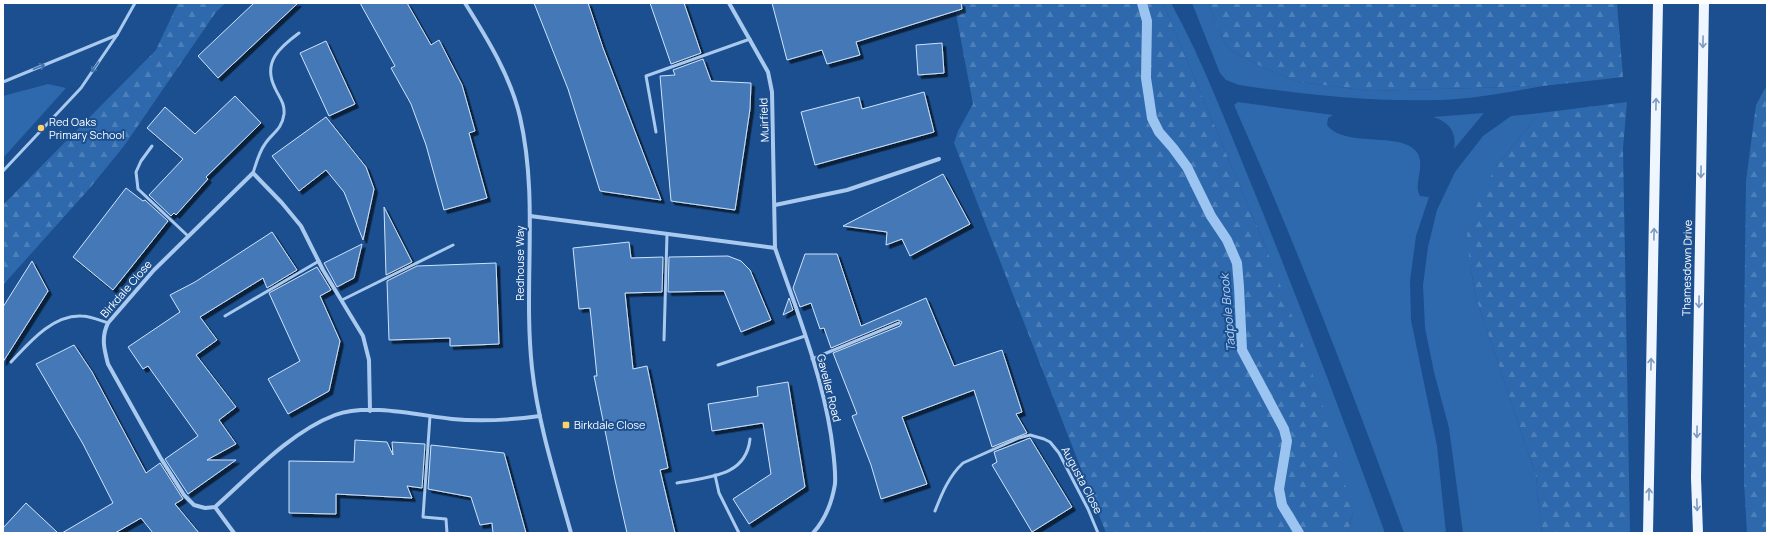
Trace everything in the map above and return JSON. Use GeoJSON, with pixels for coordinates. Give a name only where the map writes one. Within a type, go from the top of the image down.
{"type":"FeatureCollection","features":[{"type":"Feature","properties":{"kind":"main road"},"geometry":{"type":"LineString","coordinates":[[1648,533],[1658,3]]}},
{"type":"Feature","properties":{"kind":"main road","name":"Thamesdown Drive"},"geometry":{"type":"LineString","coordinates":[[1698,533],[1696,478],[1704,3]]}},
{"type":"Feature","properties":{"kind":"street","name":"Redhouse Way"},"geometry":{"type":"LineString","coordinates":[[465,3],[485,37],[506,78],[520,116],[528,160],[530,216],[529,318],[532,368],[540,416],[571,533]]}},
{"type":"Feature","properties":{"kind":"street","name":"Muirfield"},"geometry":{"type":"LineString","coordinates":[[731,4],[768,72],[772,92],[775,248]]}},
{"type":"Feature","properties":{"kind":"street"},"geometry":{"type":"LineString","coordinates":[[775,205],[846,190],[939,160]]}},
{"type":"Feature","properties":{"kind":"street"},"geometry":{"type":"LineString","coordinates":[[253,173],[282,203],[301,226],[319,261],[363,336],[369,360],[370,411]]}},
{"type":"Feature","properties":{"kind":"street","name":"Birkdale Close"},"geometry":{"type":"LineString","coordinates":[[215,507],[205,508],[194,505],[184,495],[160,457],[108,364],[103,336],[108,323],[154,270],[253,173]]}},
{"type":"Feature","properties":{"kind":"street"},"geometry":{"type":"LineString","coordinates":[[530,216],[775,248]]}},
{"type":"Feature","properties":{"kind":"street","name":"Gaveller Road"},"geometry":{"type":"LineString","coordinates":[[775,248],[826,404],[835,460],[834,484],[831,500],[825,517],[819,527],[812,533]]}},
{"type":"Feature","properties":{"kind":"street"},"geometry":{"type":"LineString","coordinates":[[234,533],[215,507],[274,455],[303,432],[336,415],[370,411],[404,412],[482,421],[512,420],[540,416]]}},
{"type":"Feature","properties":{"kind":"lane"},"geometry":{"type":"LineString","coordinates":[[3,171],[81,88],[118,35],[135,3]]}},
{"type":"Feature","properties":{"kind":"lane","name":"Birkdale Close"},"geometry":{"type":"LineString","coordinates":[[253,173],[264,145],[276,133],[284,114],[283,101],[270,77],[271,66],[276,52],[283,44],[299,33]]}},
{"type":"Feature","properties":{"kind":"lane"},"geometry":{"type":"LineString","coordinates":[[3,82],[118,35]]}},
{"type":"Feature","properties":{"kind":"lane"},"geometry":{"type":"LineString","coordinates":[[656,132],[646,76],[750,39]]}},
{"type":"Feature","properties":{"kind":"lane"},"geometry":{"type":"LineString","coordinates":[[152,146],[141,161],[136,172],[138,189],[188,236]]}},
{"type":"Feature","properties":{"kind":"lane"},"geometry":{"type":"LineString","coordinates":[[664,340],[667,234]]}},
{"type":"Feature","properties":{"kind":"lane"},"geometry":{"type":"LineString","coordinates":[[342,300],[453,245]]}},
{"type":"Feature","properties":{"kind":"lane"},"geometry":{"type":"LineString","coordinates":[[225,316],[319,261]]}},
{"type":"Feature","properties":{"kind":"lane"},"geometry":{"type":"LineString","coordinates":[[11,362],[44,330],[59,322],[72,317],[82,316],[108,323]]}},
{"type":"Feature","properties":{"kind":"lane"},"geometry":{"type":"LineString","coordinates":[[812,359],[899,323]]}},
{"type":"Feature","properties":{"kind":"lane"},"geometry":{"type":"LineString","coordinates":[[718,365],[805,336]]}},
{"type":"Feature","properties":{"kind":"lane"},"geometry":{"type":"LineString","coordinates":[[430,416],[423,517],[446,518],[446,533]]}},
{"type":"Feature","properties":{"kind":"lane","name":"Augusta Close"},"geometry":{"type":"LineString","coordinates":[[935,511],[945,487],[963,463],[1019,438],[1030,435],[1038,436],[1050,442],[1059,453],[1088,509],[1098,533]]}},
{"type":"Feature","properties":{"kind":"lane"},"geometry":{"type":"LineString","coordinates":[[677,483],[714,475],[737,467],[746,455],[750,439]]}},
{"type":"Feature","properties":{"kind":"lane"},"geometry":{"type":"LineString","coordinates":[[714,475],[719,493],[739,533]]}},
{"type":"Feature","properties":{"kind":"green space"},"geometry":{"type":"Polygon","coordinates":[[[178,3],[225,3],[216,12],[124,146],[89,189],[3,285],[3,205],[156,50],[178,3]]]}},
{"type":"Feature","properties":{"kind":"green space"},"geometry":{"type":"Polygon","coordinates":[[[954,3],[1163,3],[1266,248],[1302,342],[1327,418],[1353,513],[1348,533],[1106,533],[954,143],[958,131],[973,104],[954,3]]]}},
{"type":"Feature","properties":{"kind":"green space"},"geometry":{"type":"Polygon","coordinates":[[[1163,3],[1171,3],[1215,96],[1305,319],[1385,533],[1348,533],[1353,513],[1266,248],[1163,3]]]}},
{"type":"Feature","properties":{"kind":"green space"},"geometry":{"type":"Polygon","coordinates":[[[1192,3],[1208,3],[1224,42],[1230,50],[1266,69],[1299,82],[1370,91],[1543,86],[1466,98],[1440,100],[1389,100],[1289,92],[1239,85],[1226,80],[1220,73],[1192,3]]]}},
{"type":"Feature","properties":{"kind":"green space"},"geometry":{"type":"Polygon","coordinates":[[[1208,3],[1617,3],[1623,77],[1543,86],[1370,91],[1299,82],[1266,69],[1230,50],[1224,42],[1208,3]]]}},
{"type":"Feature","properties":{"kind":"green space"},"geometry":{"type":"Polygon","coordinates":[[[48,84],[66,88],[3,158],[3,96],[48,84]]]}},
{"type":"Feature","properties":{"kind":"green space"},"geometry":{"type":"Polygon","coordinates":[[[1767,85],[1767,533],[1747,533],[1744,481],[1746,181],[1756,105],[1767,85]]]}},
{"type":"Feature","properties":{"kind":"green space"},"geometry":{"type":"Polygon","coordinates":[[[1238,102],[1333,115],[1328,118],[1327,125],[1336,132],[1347,136],[1401,143],[1411,147],[1418,154],[1420,165],[1418,191],[1420,196],[1429,197],[1416,236],[1410,281],[1411,320],[1437,446],[1446,533],[1404,533],[1323,318],[1234,105],[1238,102]]]}},
{"type":"Feature","properties":{"kind":"green space"},"geometry":{"type":"Polygon","coordinates":[[[1627,102],[1623,148],[1630,533],[1542,533],[1536,476],[1476,298],[1470,264],[1467,234],[1473,213],[1495,168],[1540,113],[1627,102]]]}},
{"type":"Feature","properties":{"kind":"green space"},"geometry":{"type":"Polygon","coordinates":[[[1484,113],[1454,149],[1455,143],[1451,128],[1439,119],[1433,117],[1484,113]]]}},
{"type":"Feature","properties":{"kind":"green space"},"geometry":{"type":"Polygon","coordinates":[[[1540,113],[1495,168],[1470,264],[1476,298],[1536,476],[1542,533],[1463,533],[1449,428],[1434,372],[1425,328],[1423,285],[1428,247],[1437,210],[1455,172],[1483,136],[1511,116],[1540,113]]]}},
{"type":"Feature","properties":{"kind":"building"},"geometry":{"type":"Polygon","coordinates":[[[254,3],[298,3],[218,78],[198,56],[254,3]]]}},
{"type":"Feature","properties":{"kind":"building"},"geometry":{"type":"Polygon","coordinates":[[[360,3],[407,3],[431,45],[439,40],[462,85],[475,131],[469,133],[487,198],[444,210],[426,145],[411,104],[391,68],[395,66],[360,3]]]}},
{"type":"Feature","properties":{"kind":"building"},"geometry":{"type":"Polygon","coordinates":[[[534,3],[588,3],[603,48],[661,200],[600,191],[568,89],[534,3]]]}},
{"type":"Feature","properties":{"kind":"building"},"geometry":{"type":"Polygon","coordinates":[[[650,3],[684,3],[701,53],[671,64],[650,3]]]}},
{"type":"Feature","properties":{"kind":"building"},"geometry":{"type":"Polygon","coordinates":[[[772,3],[961,3],[962,9],[856,42],[860,55],[827,64],[822,50],[787,60],[772,3]]]}},
{"type":"Feature","properties":{"kind":"building"},"geometry":{"type":"Polygon","coordinates":[[[326,41],[355,104],[329,116],[300,53],[326,41]]]}},
{"type":"Feature","properties":{"kind":"building"},"geometry":{"type":"Polygon","coordinates":[[[942,43],[944,73],[918,75],[916,45],[942,43]]]}},
{"type":"Feature","properties":{"kind":"building"},"geometry":{"type":"Polygon","coordinates":[[[703,59],[711,81],[751,83],[750,109],[735,210],[671,201],[660,76],[675,75],[673,70],[703,59]]]}},
{"type":"Feature","properties":{"kind":"building"},"geometry":{"type":"Polygon","coordinates":[[[924,92],[934,132],[815,165],[801,112],[859,97],[862,109],[924,92]]]}},
{"type":"Feature","properties":{"kind":"building"},"geometry":{"type":"Polygon","coordinates":[[[235,96],[261,123],[206,177],[208,179],[176,215],[174,213],[171,216],[149,195],[183,159],[147,128],[165,107],[195,134],[235,96]]]}},
{"type":"Feature","properties":{"kind":"building"},"geometry":{"type":"Polygon","coordinates":[[[326,117],[366,167],[374,189],[363,240],[344,192],[326,170],[299,191],[272,156],[326,117]]]}},
{"type":"Feature","properties":{"kind":"building"},"geometry":{"type":"Polygon","coordinates":[[[943,174],[970,224],[910,256],[902,239],[886,245],[887,232],[843,226],[943,174]]]}},
{"type":"Feature","properties":{"kind":"building"},"geometry":{"type":"Polygon","coordinates":[[[126,188],[143,201],[145,200],[168,221],[113,290],[73,257],[126,188]]]}},
{"type":"Feature","properties":{"kind":"building"},"geometry":{"type":"Polygon","coordinates":[[[384,207],[412,262],[386,275],[384,207]]]}},
{"type":"Feature","properties":{"kind":"building"},"geometry":{"type":"Polygon","coordinates":[[[272,232],[297,270],[267,288],[263,278],[200,317],[217,340],[196,355],[236,407],[219,420],[236,444],[207,460],[236,460],[188,494],[165,459],[198,436],[148,366],[143,369],[128,347],[180,312],[170,295],[195,282],[272,232]]]}},
{"type":"Feature","properties":{"kind":"building"},"geometry":{"type":"Polygon","coordinates":[[[629,242],[631,258],[663,257],[662,292],[625,293],[633,369],[647,366],[668,468],[660,470],[675,533],[627,533],[594,376],[597,376],[590,308],[579,309],[573,248],[629,242]]]}},
{"type":"Feature","properties":{"kind":"building"},"geometry":{"type":"Polygon","coordinates":[[[362,244],[354,278],[337,287],[324,263],[362,244]]]}},
{"type":"Feature","properties":{"kind":"building"},"geometry":{"type":"Polygon","coordinates":[[[805,254],[837,254],[861,326],[926,298],[954,366],[1002,350],[1022,412],[1016,414],[1027,433],[992,447],[974,390],[902,417],[927,484],[881,499],[871,465],[852,416],[857,414],[833,353],[900,326],[902,322],[898,320],[831,348],[824,328],[820,329],[811,303],[800,307],[793,288],[805,254]]]}},
{"type":"Feature","properties":{"kind":"building"},"geometry":{"type":"Polygon","coordinates":[[[728,256],[741,261],[750,270],[771,320],[741,332],[724,291],[668,292],[669,257],[728,256]]]}},
{"type":"Feature","properties":{"kind":"building"},"geometry":{"type":"Polygon","coordinates":[[[32,261],[48,291],[3,362],[3,307],[32,261]]]}},
{"type":"Feature","properties":{"kind":"building"},"geometry":{"type":"Polygon","coordinates":[[[496,263],[499,344],[450,346],[450,338],[389,340],[387,281],[417,266],[496,263]]]}},
{"type":"Feature","properties":{"kind":"building"},"geometry":{"type":"Polygon","coordinates":[[[317,267],[331,290],[320,296],[340,341],[329,391],[288,414],[268,379],[300,361],[269,293],[317,267]]]}},
{"type":"Feature","properties":{"kind":"building"},"geometry":{"type":"Polygon","coordinates":[[[789,298],[793,310],[783,315],[789,298]]]}},
{"type":"Feature","properties":{"kind":"building"},"geometry":{"type":"Polygon","coordinates":[[[74,345],[92,372],[146,473],[160,463],[183,499],[175,504],[199,533],[153,533],[141,518],[115,533],[62,533],[113,503],[83,444],[36,364],[74,345]]]}},
{"type":"Feature","properties":{"kind":"building"},"geometry":{"type":"Polygon","coordinates":[[[788,382],[805,487],[749,524],[733,499],[771,474],[763,423],[712,431],[708,404],[758,396],[757,387],[788,382]]]}},
{"type":"Feature","properties":{"kind":"building"},"geometry":{"type":"Polygon","coordinates":[[[1030,438],[1072,507],[1032,532],[992,465],[997,462],[994,452],[1030,438]]]}},
{"type":"Feature","properties":{"kind":"building"},"geometry":{"type":"Polygon","coordinates":[[[355,440],[387,442],[393,455],[392,442],[425,444],[422,488],[407,486],[412,498],[336,494],[336,514],[289,513],[289,461],[354,462],[355,440]]]}},
{"type":"Feature","properties":{"kind":"building"},"geometry":{"type":"Polygon","coordinates":[[[431,445],[504,453],[526,533],[493,533],[492,523],[480,525],[471,497],[428,489],[431,445]]]}},
{"type":"Feature","properties":{"kind":"building"},"geometry":{"type":"Polygon","coordinates":[[[26,503],[58,533],[3,533],[3,528],[26,503]]]}},
{"type":"Feature","properties":{"kind":"waterway","name":"Tadpole Brook"},"geometry":{"type":"LineString","coordinates":[[1142,3],[1147,21],[1146,78],[1152,118],[1159,132],[1187,167],[1211,216],[1227,240],[1237,263],[1242,350],[1284,429],[1287,441],[1279,489],[1282,505],[1299,533]]}},
{"type":"Feature","properties":{"kind":"place","name":"Red Oaks Primary School"},"geometry":{"type":"Point","coordinates":[41,128]}},
{"type":"Feature","properties":{"kind":"place","name":"Birkdale Close"},"geometry":{"type":"Point","coordinates":[566,425]}}]}
